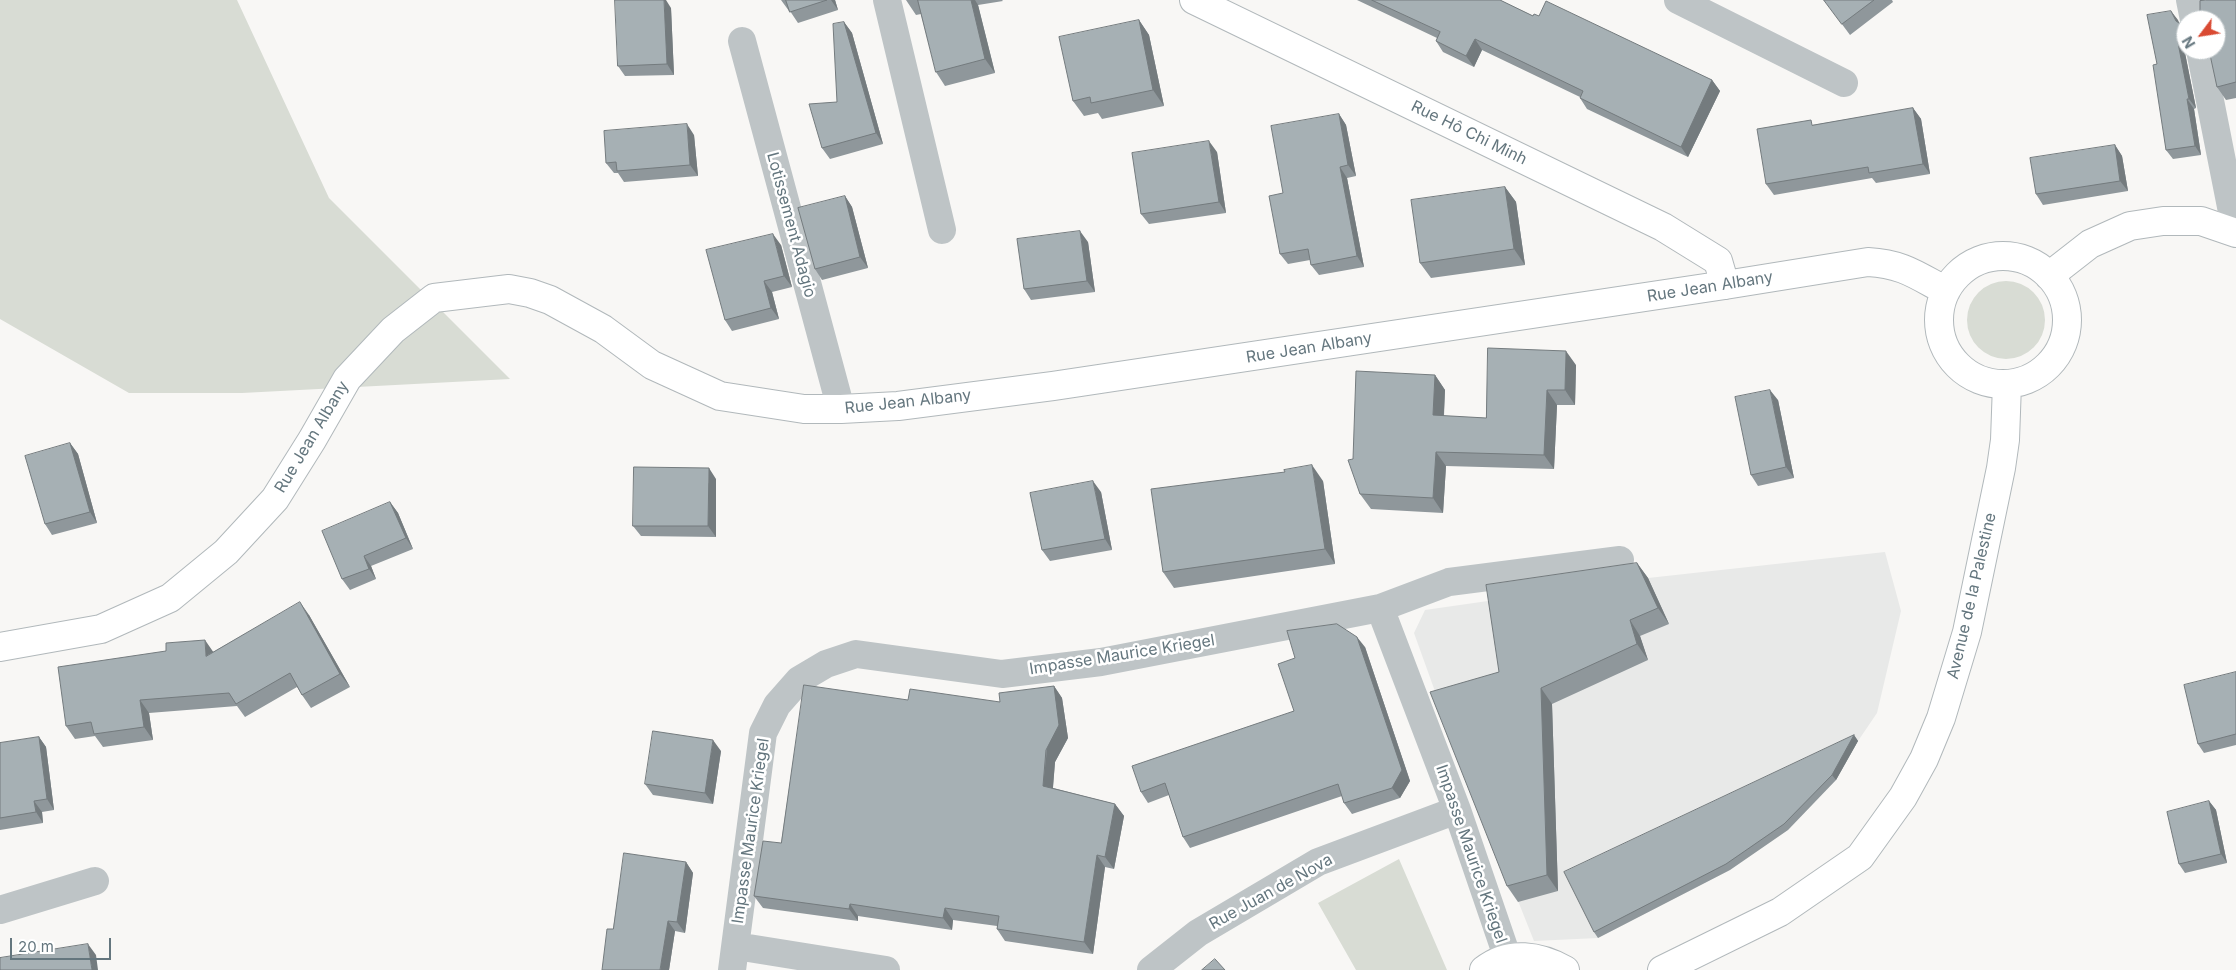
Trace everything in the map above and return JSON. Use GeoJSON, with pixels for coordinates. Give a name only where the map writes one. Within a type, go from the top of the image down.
{"type":"FeatureCollection","features":[{"type":"Feature","properties":{"kind":"main road","name":"Rue Hô Chi Minh"},"geometry":{"type":"LineString","coordinates":[[1194,0],[1664,227],[1718,261],[1725,285]]}},
{"type":"Feature","properties":{"kind":"main road"},"geometry":{"type":"LineString","coordinates":[[2049,276],[2090,244],[2130,226],[2163,221],[2201,221],[2236,232]]}},
{"type":"Feature","properties":{"kind":"main road"},"geometry":{"type":"LineString","coordinates":[[1994,257],[2020,260],[2033,264],[2049,276],[2061,293],[2066,313],[2066,334],[2058,354],[2045,369],[2027,380],[2007,384],[1988,383],[1970,375],[1955,363],[1944,346],[1939,328],[1940,309],[1946,291],[1958,274],[1974,263],[1994,257]]}},
{"type":"Feature","properties":{"kind":"main road","name":"Rue Jean Albany"},"geometry":{"type":"LineString","coordinates":[[0,647],[101,629],[170,598],[226,552],[275,499],[347,379],[393,330],[434,298],[509,289],[530,293],[550,300],[603,329],[652,364],[720,396],[804,409],[841,409],[898,406],[1054,386],[1868,262],[1890,263],[1910,271],[1946,291]]}},
{"type":"Feature","properties":{"kind":"main road","name":"Avenue de la Palestine"},"geometry":{"type":"LineString","coordinates":[[1662,970],[1780,912],[1860,857],[1903,797],[1924,759],[1941,718],[1967,632],[2001,468],[2005,440],[2007,384]]}},
{"type":"Feature","properties":{"kind":"main road"},"geometry":{"type":"LineString","coordinates":[[1496,964],[1528,957],[1549,961],[1565,970]]}},
{"type":"Feature","properties":{"kind":"street"},"geometry":{"type":"LineString","coordinates":[[886,0],[942,230]]}},
{"type":"Feature","properties":{"kind":"street"},"geometry":{"type":"LineString","coordinates":[[1678,0],[1844,83]]}},
{"type":"Feature","properties":{"kind":"street","name":"Lotissement Adagio"},"geometry":{"type":"LineString","coordinates":[[742,41],[841,409]]}},
{"type":"Feature","properties":{"kind":"street"},"geometry":{"type":"LineString","coordinates":[[2202,60],[2236,232]]}},
{"type":"Feature","properties":{"kind":"street"},"geometry":{"type":"LineString","coordinates":[[1380,608],[1449,582],[1620,560]]}},
{"type":"Feature","properties":{"kind":"street","name":"Impasse Maurice Kriegel"},"geometry":{"type":"LineString","coordinates":[[734,958],[763,733],[778,705],[798,680],[826,664],[856,654],[1002,674],[1101,662],[1380,608],[1457,810],[1496,964]]}},
{"type":"Feature","properties":{"kind":"street","name":"Rue Juan de Nova"},"geometry":{"type":"LineString","coordinates":[[1151,970],[1198,933],[1318,862],[1457,810]]}},
{"type":"Feature","properties":{"kind":"street"},"geometry":{"type":"LineString","coordinates":[[0,910],[95,881]]}},
{"type":"Feature","properties":{"kind":"street"},"geometry":{"type":"LineString","coordinates":[[734,958],[886,970]]}},
{"type":"Feature","properties":{"kind":"shaded area"},"geometry":{"type":"Polygon","coordinates":[[[0,0],[237,0],[329,198],[510,379],[242,393],[129,393],[0,319],[0,0]]]}},
{"type":"Feature","properties":{"kind":"shaded area"},"geometry":{"type":"Polygon","coordinates":[[[1998,281],[2014,281],[2028,287],[2039,298],[2045,312],[2045,328],[2039,342],[2028,353],[2014,359],[1998,359],[1984,353],[1973,342],[1967,328],[1967,312],[1973,298],[1984,287],[1998,281]]]}},
{"type":"Feature","properties":{"kind":"shaded area"},"geometry":{"type":"Polygon","coordinates":[[[1885,552],[1901,611],[1877,713],[1858,741],[1836,780],[1788,830],[1730,870],[1598,938],[1534,941],[1441,708],[1414,633],[1425,610],[1648,578],[1885,552]]]}},
{"type":"Feature","properties":{"kind":"shaded area"},"geometry":{"type":"Polygon","coordinates":[[[1399,859],[1447,970],[1356,970],[1318,903],[1399,859]]]}},
{"type":"Feature","properties":{"kind":"building"},"geometry":{"type":"Polygon","coordinates":[[[615,0],[664,0],[667,64],[618,66],[615,0]]]}},
{"type":"Feature","properties":{"kind":"building"},"geometry":{"type":"Polygon","coordinates":[[[786,0],[827,0],[790,12],[786,0]]]}},
{"type":"Feature","properties":{"kind":"building"},"geometry":{"type":"Polygon","coordinates":[[[918,0],[971,0],[985,59],[936,72],[918,0]]]}},
{"type":"Feature","properties":{"kind":"building"},"geometry":{"type":"Polygon","coordinates":[[[1372,0],[1500,0],[1533,16],[1534,14],[1539,16],[1546,1],[1712,80],[1681,147],[1580,98],[1583,91],[1475,39],[1466,56],[1436,41],[1440,32],[1372,0]]]}},
{"type":"Feature","properties":{"kind":"building"},"geometry":{"type":"Polygon","coordinates":[[[1824,0],[1874,0],[1842,24],[1824,0]]]}},
{"type":"Feature","properties":{"kind":"building"},"geometry":{"type":"Polygon","coordinates":[[[2236,0],[2236,82],[2217,87],[2211,60],[2226,60],[2226,10],[2200,10],[2200,1],[2236,0]]]}},
{"type":"Feature","properties":{"kind":"building"},"geometry":{"type":"Polygon","coordinates":[[[2171,11],[2176,21],[2176,60],[2181,60],[2195,146],[2166,150],[2153,65],[2157,64],[2147,15],[2171,11]]]}},
{"type":"Feature","properties":{"kind":"building"},"geometry":{"type":"Polygon","coordinates":[[[1139,20],[1153,90],[1091,103],[1090,97],[1073,101],[1059,37],[1139,20]]]}},
{"type":"Feature","properties":{"kind":"building"},"geometry":{"type":"Polygon","coordinates":[[[844,22],[876,133],[822,148],[809,104],[837,102],[833,24],[844,22]]]}},
{"type":"Feature","properties":{"kind":"building"},"geometry":{"type":"Polygon","coordinates":[[[1913,108],[1923,164],[1869,173],[1868,167],[1766,184],[1757,129],[1811,120],[1812,125],[1913,108]]]}},
{"type":"Feature","properties":{"kind":"building"},"geometry":{"type":"Polygon","coordinates":[[[1339,114],[1348,165],[1340,167],[1357,256],[1311,265],[1308,249],[1280,254],[1269,196],[1283,193],[1271,126],[1339,114]]]}},
{"type":"Feature","properties":{"kind":"building"},"geometry":{"type":"Polygon","coordinates":[[[687,124],[690,165],[617,171],[616,162],[606,163],[604,131],[687,124]]]}},
{"type":"Feature","properties":{"kind":"building"},"geometry":{"type":"Polygon","coordinates":[[[1209,141],[1219,202],[1141,214],[1132,153],[1209,141]]]}},
{"type":"Feature","properties":{"kind":"building"},"geometry":{"type":"Polygon","coordinates":[[[2115,145],[2120,181],[2036,194],[2030,158],[2115,145]]]}},
{"type":"Feature","properties":{"kind":"building"},"geometry":{"type":"Polygon","coordinates":[[[1505,187],[1514,249],[1420,263],[1411,200],[1505,187]]]}},
{"type":"Feature","properties":{"kind":"building"},"geometry":{"type":"Polygon","coordinates":[[[845,196],[860,257],[815,269],[798,208],[845,196]]]}},
{"type":"Feature","properties":{"kind":"building"},"geometry":{"type":"Polygon","coordinates":[[[1080,231],[1087,281],[1024,289],[1017,239],[1080,231]]]}},
{"type":"Feature","properties":{"kind":"building"},"geometry":{"type":"Polygon","coordinates":[[[773,234],[784,276],[764,281],[771,308],[725,320],[706,250],[773,234]]]}},
{"type":"Feature","properties":{"kind":"building"},"geometry":{"type":"Polygon","coordinates":[[[1488,348],[1566,351],[1565,390],[1547,390],[1544,455],[1436,452],[1433,498],[1360,494],[1348,460],[1353,459],[1356,371],[1435,375],[1433,415],[1486,418],[1488,348]]]}},
{"type":"Feature","properties":{"kind":"building"},"geometry":{"type":"Polygon","coordinates":[[[1770,390],[1786,467],[1751,475],[1735,397],[1770,390]]]}},
{"type":"Feature","properties":{"kind":"building"},"geometry":{"type":"Polygon","coordinates":[[[70,443],[90,512],[45,524],[25,456],[70,443]]]}},
{"type":"Feature","properties":{"kind":"building"},"geometry":{"type":"Polygon","coordinates":[[[1312,465],[1325,549],[1163,572],[1151,489],[1285,472],[1284,470],[1312,465]]]}},
{"type":"Feature","properties":{"kind":"building"},"geometry":{"type":"Polygon","coordinates":[[[634,467],[709,468],[708,526],[633,526],[634,467]]]}},
{"type":"Feature","properties":{"kind":"building"},"geometry":{"type":"Polygon","coordinates":[[[1093,481],[1105,539],[1042,550],[1030,493],[1093,481]]]}},
{"type":"Feature","properties":{"kind":"building"},"geometry":{"type":"Polygon","coordinates":[[[390,502],[406,538],[364,556],[369,569],[342,579],[322,531],[390,502]]]}},
{"type":"Feature","properties":{"kind":"building"},"geometry":{"type":"Polygon","coordinates":[[[1637,563],[1658,608],[1630,620],[1637,644],[1541,688],[1547,875],[1507,886],[1430,692],[1499,672],[1486,585],[1637,563]]]}},
{"type":"Feature","properties":{"kind":"building"},"geometry":{"type":"Polygon","coordinates":[[[300,602],[340,674],[302,695],[290,673],[236,704],[229,693],[140,700],[144,727],[94,734],[91,722],[66,726],[58,667],[166,651],[166,643],[205,640],[206,656],[300,602]]]}},
{"type":"Feature","properties":{"kind":"building"},"geometry":{"type":"Polygon","coordinates":[[[1337,624],[1357,637],[1402,770],[1392,788],[1344,803],[1338,784],[1183,837],[1165,783],[1141,792],[1132,766],[1294,711],[1278,664],[1295,658],[1287,631],[1337,624]]]}},
{"type":"Feature","properties":{"kind":"building"},"geometry":{"type":"Polygon","coordinates":[[[2236,672],[2236,734],[2198,744],[2184,685],[2236,672]]]}},
{"type":"Feature","properties":{"kind":"building"},"geometry":{"type":"Polygon","coordinates":[[[804,685],[908,700],[910,689],[1000,702],[999,693],[1054,686],[1059,725],[1046,750],[1043,786],[1115,804],[1105,857],[1097,855],[1084,942],[997,929],[999,916],[945,908],[943,918],[850,904],[849,909],[754,896],[763,841],[781,843],[804,685]]]}},
{"type":"Feature","properties":{"kind":"building"},"geometry":{"type":"Polygon","coordinates":[[[653,731],[713,740],[705,793],[645,784],[653,731]]]}},
{"type":"Feature","properties":{"kind":"building"},"geometry":{"type":"Polygon","coordinates":[[[1854,735],[1832,775],[1784,824],[1726,864],[1594,932],[1564,872],[1854,735]]]}},
{"type":"Feature","properties":{"kind":"building"},"geometry":{"type":"Polygon","coordinates":[[[39,737],[47,799],[34,801],[36,812],[0,818],[0,743],[39,737]]]}},
{"type":"Feature","properties":{"kind":"building"},"geometry":{"type":"Polygon","coordinates":[[[2209,801],[2221,854],[2179,864],[2167,812],[2209,801]]]}},
{"type":"Feature","properties":{"kind":"building"},"geometry":{"type":"Polygon","coordinates":[[[624,853],[686,862],[677,922],[668,921],[660,970],[602,970],[607,929],[613,929],[624,853]]]}},
{"type":"Feature","properties":{"kind":"building"},"geometry":{"type":"Polygon","coordinates":[[[88,944],[92,970],[0,970],[0,958],[88,944]]]}},
{"type":"Feature","properties":{"kind":"building"},"geometry":{"type":"Polygon","coordinates":[[[1215,959],[1225,970],[1202,970],[1215,959]]]}}]}
